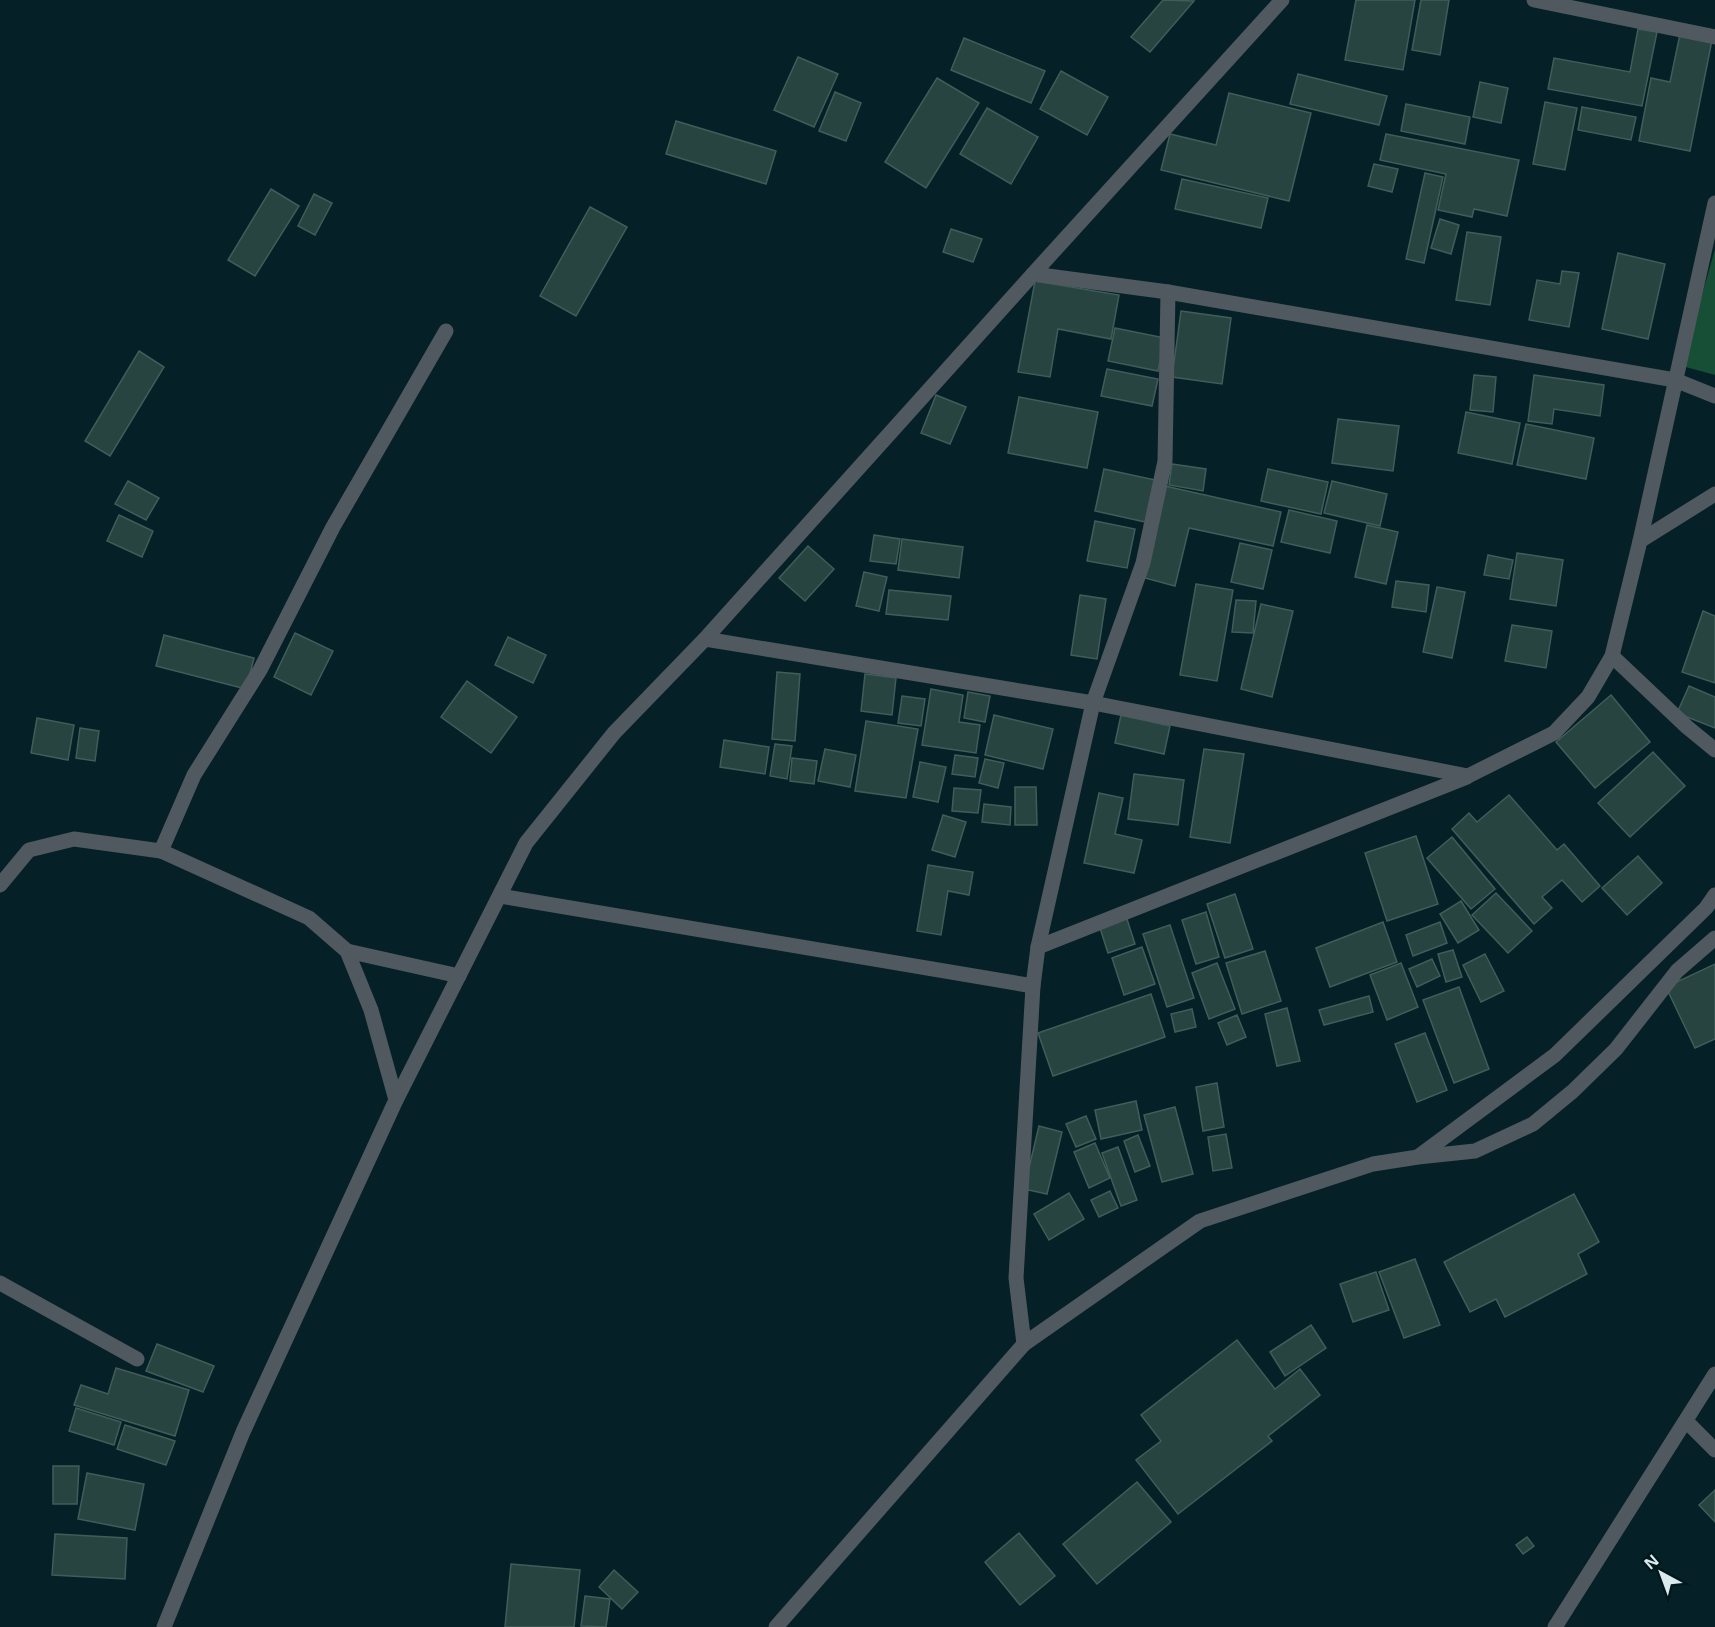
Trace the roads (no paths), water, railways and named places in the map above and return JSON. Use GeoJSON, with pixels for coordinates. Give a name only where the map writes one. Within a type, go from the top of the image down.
{"type":"FeatureCollection","features":[{"type":"Feature","properties":{"kind":"street"},"geometry":{"type":"LineString","coordinates":[[164,1627],[243,1432],[396,1100],[526,843],[614,733],[705,639],[1282,0]]}},
{"type":"Feature","properties":{"kind":"street"},"geometry":{"type":"LineString","coordinates":[[1534,0],[1715,37]]}},
{"type":"Feature","properties":{"kind":"street"},"geometry":{"type":"LineString","coordinates":[[1038,947],[1468,776],[1554,733],[1588,697],[1612,656],[1640,541],[1715,203]]}},
{"type":"Feature","properties":{"kind":"street"},"geometry":{"type":"LineString","coordinates":[[1033,274],[1168,292],[1675,380],[1715,396]]}},
{"type":"Feature","properties":{"kind":"street"},"geometry":{"type":"LineString","coordinates":[[1024,1344],[1016,1278],[1032,986],[1038,947],[1094,703],[1143,563],[1165,461],[1168,292]]}},
{"type":"Feature","properties":{"kind":"street"},"geometry":{"type":"LineString","coordinates":[[162,851],[194,775],[260,670],[333,527],[446,331]]}},
{"type":"Feature","properties":{"kind":"street"},"geometry":{"type":"LineString","coordinates":[[1640,541],[1715,494]]}},
{"type":"Feature","properties":{"kind":"street"},"geometry":{"type":"LineString","coordinates":[[705,639],[1094,703],[1468,776]]}},
{"type":"Feature","properties":{"kind":"street"},"geometry":{"type":"LineString","coordinates":[[1612,656],[1687,727],[1715,750]]}},
{"type":"Feature","properties":{"kind":"street"},"geometry":{"type":"LineString","coordinates":[[0,885],[29,850],[74,839],[162,851],[309,918],[346,951],[370,1010],[396,1100]]}},
{"type":"Feature","properties":{"kind":"street"},"geometry":{"type":"LineString","coordinates":[[1418,1157],[1555,1055],[1706,908],[1715,895]]}},
{"type":"Feature","properties":{"kind":"street"},"geometry":{"type":"LineString","coordinates":[[500,896],[1032,986]]}},
{"type":"Feature","properties":{"kind":"street"},"geometry":{"type":"LineString","coordinates":[[776,1627],[1024,1344],[1200,1221],[1373,1164],[1475,1151],[1533,1124],[1573,1091],[1616,1049],[1677,971],[1715,938]]}},
{"type":"Feature","properties":{"kind":"street"},"geometry":{"type":"LineString","coordinates":[[346,951],[459,976]]}},
{"type":"Feature","properties":{"kind":"street"},"geometry":{"type":"LineString","coordinates":[[0,1283],[137,1359]]}},
{"type":"Feature","properties":{"kind":"street"},"geometry":{"type":"LineString","coordinates":[[1555,1627],[1715,1374]]}},
{"type":"Feature","properties":{"kind":"street"},"geometry":{"type":"LineString","coordinates":[[1686,1421],[1715,1450]]}}]}
